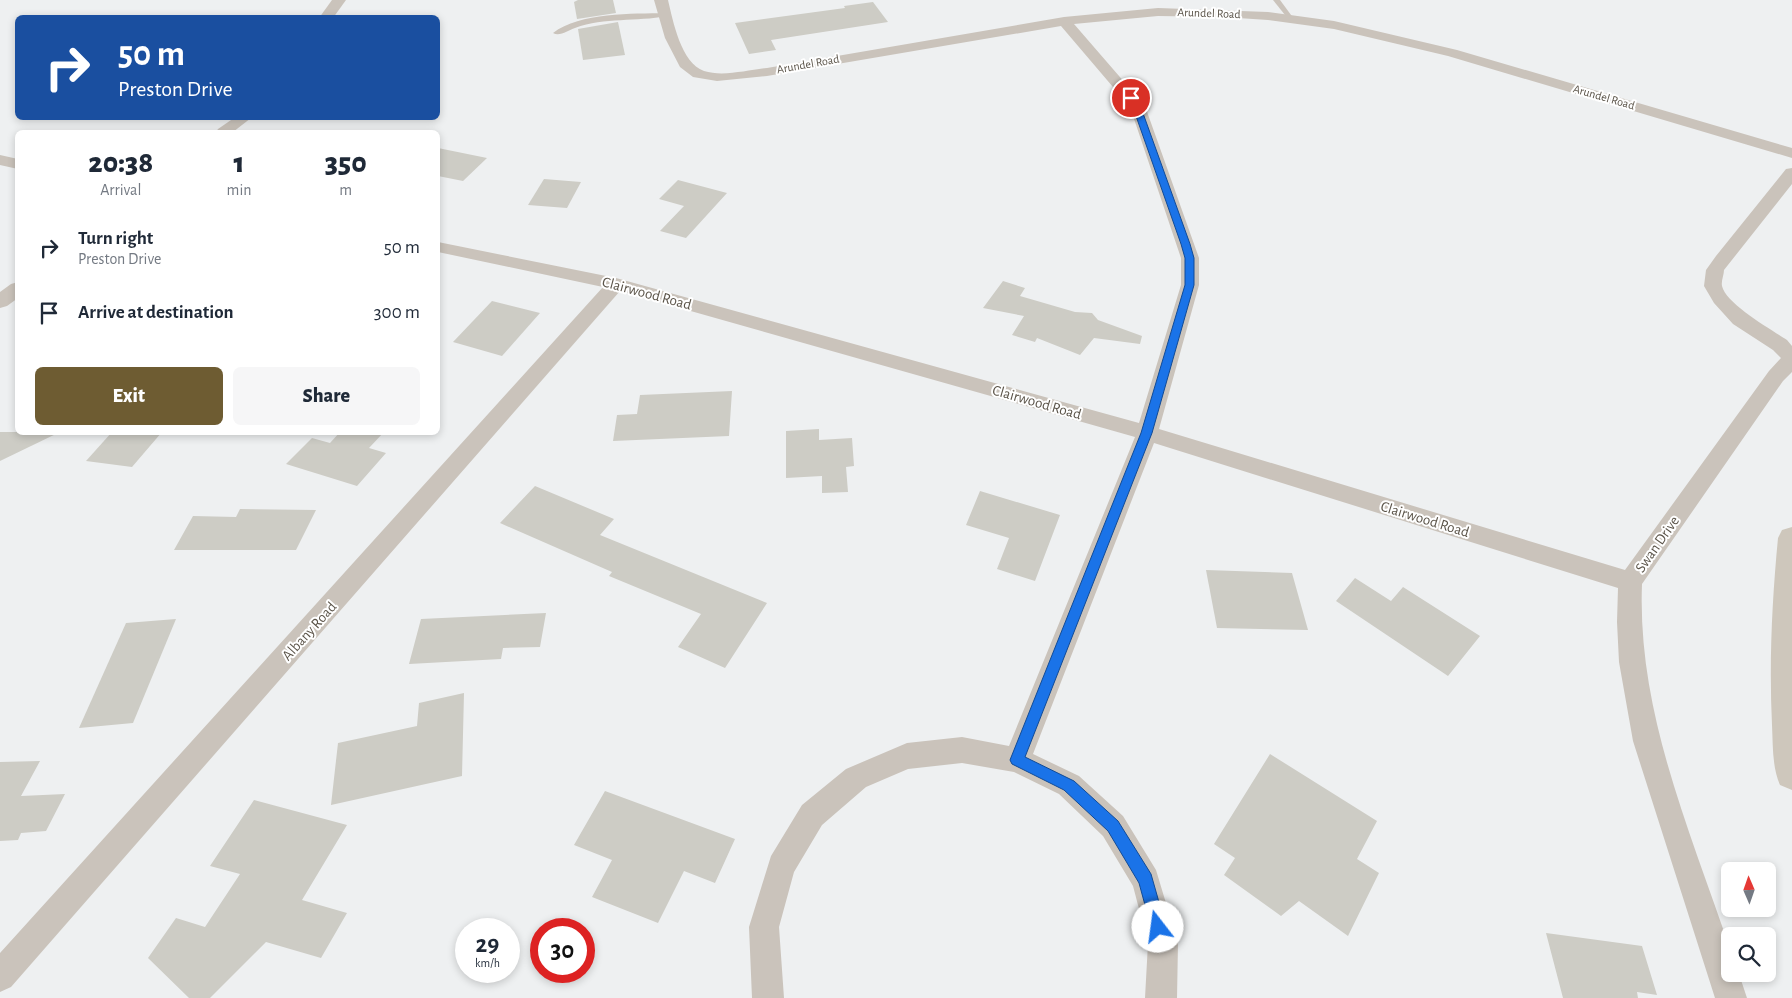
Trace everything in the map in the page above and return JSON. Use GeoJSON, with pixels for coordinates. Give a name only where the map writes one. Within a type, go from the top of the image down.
{"type":"FeatureCollection","features":[{"type":"Feature","properties":{"kind":"main road"},"geometry":{"type":"LineString","coordinates":[[1792,538],[1787,626],[1786,690],[1792,774]]}},
{"type":"Feature","properties":{"kind":"street"},"geometry":{"type":"LineString","coordinates":[[328,15],[339,0]]}},
{"type":"Feature","properties":{"kind":"street","name":"Arundel Road"},"geometry":{"type":"LineString","coordinates":[[661,0],[680,55],[691,70],[703,76],[718,77],[767,72],[1064,21],[1142,13],[1186,12],[1291,18],[1386,36],[1452,53],[1792,153]]}},
{"type":"Feature","properties":{"kind":"street"},"geometry":{"type":"LineString","coordinates":[[1017,760],[1147,433],[1190,285],[1190,258],[1136,106],[1064,21]]}},
{"type":"Feature","properties":{"kind":"street"},"geometry":{"type":"LineString","coordinates":[[227,130],[240,120]]}},
{"type":"Feature","properties":{"kind":"street"},"geometry":{"type":"LineString","coordinates":[[0,160],[15,163]]}},
{"type":"Feature","properties":{"kind":"street","name":"Swan Drive"},"geometry":{"type":"LineString","coordinates":[[1731,998],[1651,758],[1636,704],[1628,610],[1630,582],[1791,356],[1780,345],[1740,319],[1721,299],[1713,286],[1715,270],[1792,173]]}},
{"type":"Feature","properties":{"kind":"street","name":"Clairwood Road"},"geometry":{"type":"LineString","coordinates":[[440,247],[616,284],[1147,433],[1630,582]]}},
{"type":"Feature","properties":{"kind":"street","name":"Albany Road"},"geometry":{"type":"LineString","coordinates":[[0,976],[616,284]]}},
{"type":"Feature","properties":{"kind":"street"},"geometry":{"type":"LineString","coordinates":[[0,302],[15,290]]}},
{"type":"Feature","properties":{"kind":"street"},"geometry":{"type":"LineString","coordinates":[[768,998],[764,927],[780,866],[812,815],[856,778],[907,756],[962,750],[1017,760],[1069,785],[1113,826],[1146,880],[1163,943],[1161,998]]}},
{"type":"Feature","properties":{"kind":"lane"},"geometry":{"type":"LineString","coordinates":[[1276,0],[1291,18]]}},
{"type":"Feature","properties":{"kind":"lane"},"geometry":{"type":"LineString","coordinates":[[557,33],[576,24],[596,20],[665,16]]}},
{"type":"Feature","properties":{"kind":"building"},"geometry":{"type":"Polygon","coordinates":[[[578,0],[613,0],[616,13],[577,19],[574,2],[578,0]]]}},
{"type":"Feature","properties":{"kind":"building"},"geometry":{"type":"Polygon","coordinates":[[[873,2],[888,22],[771,40],[776,50],[749,54],[735,23],[845,8],[844,6],[873,2]]]}},
{"type":"Feature","properties":{"kind":"building"},"geometry":{"type":"Polygon","coordinates":[[[618,22],[625,55],[583,60],[578,29],[618,22]]]}},
{"type":"Feature","properties":{"kind":"building"},"geometry":{"type":"Polygon","coordinates":[[[440,148],[487,158],[463,181],[440,176],[440,148]]]}},
{"type":"Feature","properties":{"kind":"building"},"geometry":{"type":"Polygon","coordinates":[[[544,179],[581,182],[567,208],[528,205],[544,179]]]}},
{"type":"Feature","properties":{"kind":"building"},"geometry":{"type":"Polygon","coordinates":[[[678,180],[727,193],[686,238],[660,231],[684,206],[659,199],[678,180]]]}},
{"type":"Feature","properties":{"kind":"building"},"geometry":{"type":"Polygon","coordinates":[[[1003,281],[1025,288],[1020,296],[1075,312],[1092,313],[1098,320],[1142,336],[1140,344],[1094,338],[1080,355],[1037,338],[1035,342],[1012,335],[1024,316],[983,308],[1003,281]]]}},
{"type":"Feature","properties":{"kind":"building"},"geometry":{"type":"Polygon","coordinates":[[[492,301],[540,313],[502,356],[453,342],[492,301]]]}},
{"type":"Feature","properties":{"kind":"building"},"geometry":{"type":"Polygon","coordinates":[[[732,391],[729,436],[613,441],[617,415],[637,414],[640,395],[732,391]]]}},
{"type":"Feature","properties":{"kind":"building"},"geometry":{"type":"Polygon","coordinates":[[[819,429],[819,440],[852,438],[854,466],[846,467],[848,492],[822,493],[822,476],[786,478],[786,431],[819,429]]]}},
{"type":"Feature","properties":{"kind":"building"},"geometry":{"type":"Polygon","coordinates":[[[0,432],[15,432],[15,435],[54,435],[0,461],[0,432]]]}},
{"type":"Feature","properties":{"kind":"building"},"geometry":{"type":"Polygon","coordinates":[[[109,435],[159,435],[132,467],[86,461],[109,435]]]}},
{"type":"Feature","properties":{"kind":"building"},"geometry":{"type":"Polygon","coordinates":[[[337,435],[381,435],[369,448],[386,453],[357,486],[286,464],[312,438],[330,443],[337,435]]]}},
{"type":"Feature","properties":{"kind":"building"},"geometry":{"type":"Polygon","coordinates":[[[535,486],[614,519],[600,535],[767,603],[725,668],[678,647],[701,614],[609,576],[612,572],[500,523],[535,486]]]}},
{"type":"Feature","properties":{"kind":"building"},"geometry":{"type":"Polygon","coordinates":[[[980,491],[1060,515],[1035,581],[997,569],[1009,538],[966,525],[980,491]]]}},
{"type":"Feature","properties":{"kind":"building"},"geometry":{"type":"Polygon","coordinates":[[[240,509],[316,510],[296,550],[174,550],[193,516],[236,517],[240,509]]]}},
{"type":"Feature","properties":{"kind":"building"},"geometry":{"type":"Polygon","coordinates":[[[1206,570],[1292,573],[1308,630],[1217,628],[1206,570]]]}},
{"type":"Feature","properties":{"kind":"building"},"geometry":{"type":"Polygon","coordinates":[[[1355,578],[1391,601],[1403,587],[1480,636],[1448,676],[1336,601],[1355,578]]]}},
{"type":"Feature","properties":{"kind":"building"},"geometry":{"type":"Polygon","coordinates":[[[546,613],[540,647],[503,648],[501,659],[409,664],[421,619],[546,613]]]}},
{"type":"Feature","properties":{"kind":"building"},"geometry":{"type":"Polygon","coordinates":[[[176,619],[133,723],[79,728],[126,623],[176,619]]]}},
{"type":"Feature","properties":{"kind":"building"},"geometry":{"type":"Polygon","coordinates":[[[464,693],[462,776],[331,805],[338,743],[417,726],[419,703],[464,693]]]}},
{"type":"Feature","properties":{"kind":"building"},"geometry":{"type":"Polygon","coordinates":[[[1270,754],[1377,821],[1357,859],[1379,873],[1348,936],[1299,901],[1281,916],[1224,875],[1235,858],[1214,844],[1270,754]]]}},
{"type":"Feature","properties":{"kind":"building"},"geometry":{"type":"Polygon","coordinates":[[[40,761],[21,796],[65,794],[46,831],[21,833],[18,840],[0,841],[0,762],[40,761]]]}},
{"type":"Feature","properties":{"kind":"building"},"geometry":{"type":"Polygon","coordinates":[[[605,791],[735,839],[715,883],[684,871],[658,923],[592,897],[612,860],[574,845],[605,791]]]}},
{"type":"Feature","properties":{"kind":"building"},"geometry":{"type":"Polygon","coordinates":[[[254,800],[347,825],[302,900],[347,913],[321,958],[266,942],[210,998],[189,998],[148,958],[176,918],[205,927],[240,874],[210,866],[254,800]]]}},
{"type":"Feature","properties":{"kind":"building"},"geometry":{"type":"Polygon","coordinates":[[[1546,933],[1642,946],[1657,995],[1637,992],[1638,998],[1563,998],[1546,933]]]}},
{"type":"Feature","properties":{"kind":"route"},"geometry":{"type":"LineString","coordinates":[[1131,98],[1140,116],[1186,244],[1190,258],[1190,285],[1147,433],[1017,760],[1069,785],[1113,826],[1146,880],[1158,927]]}}]}
